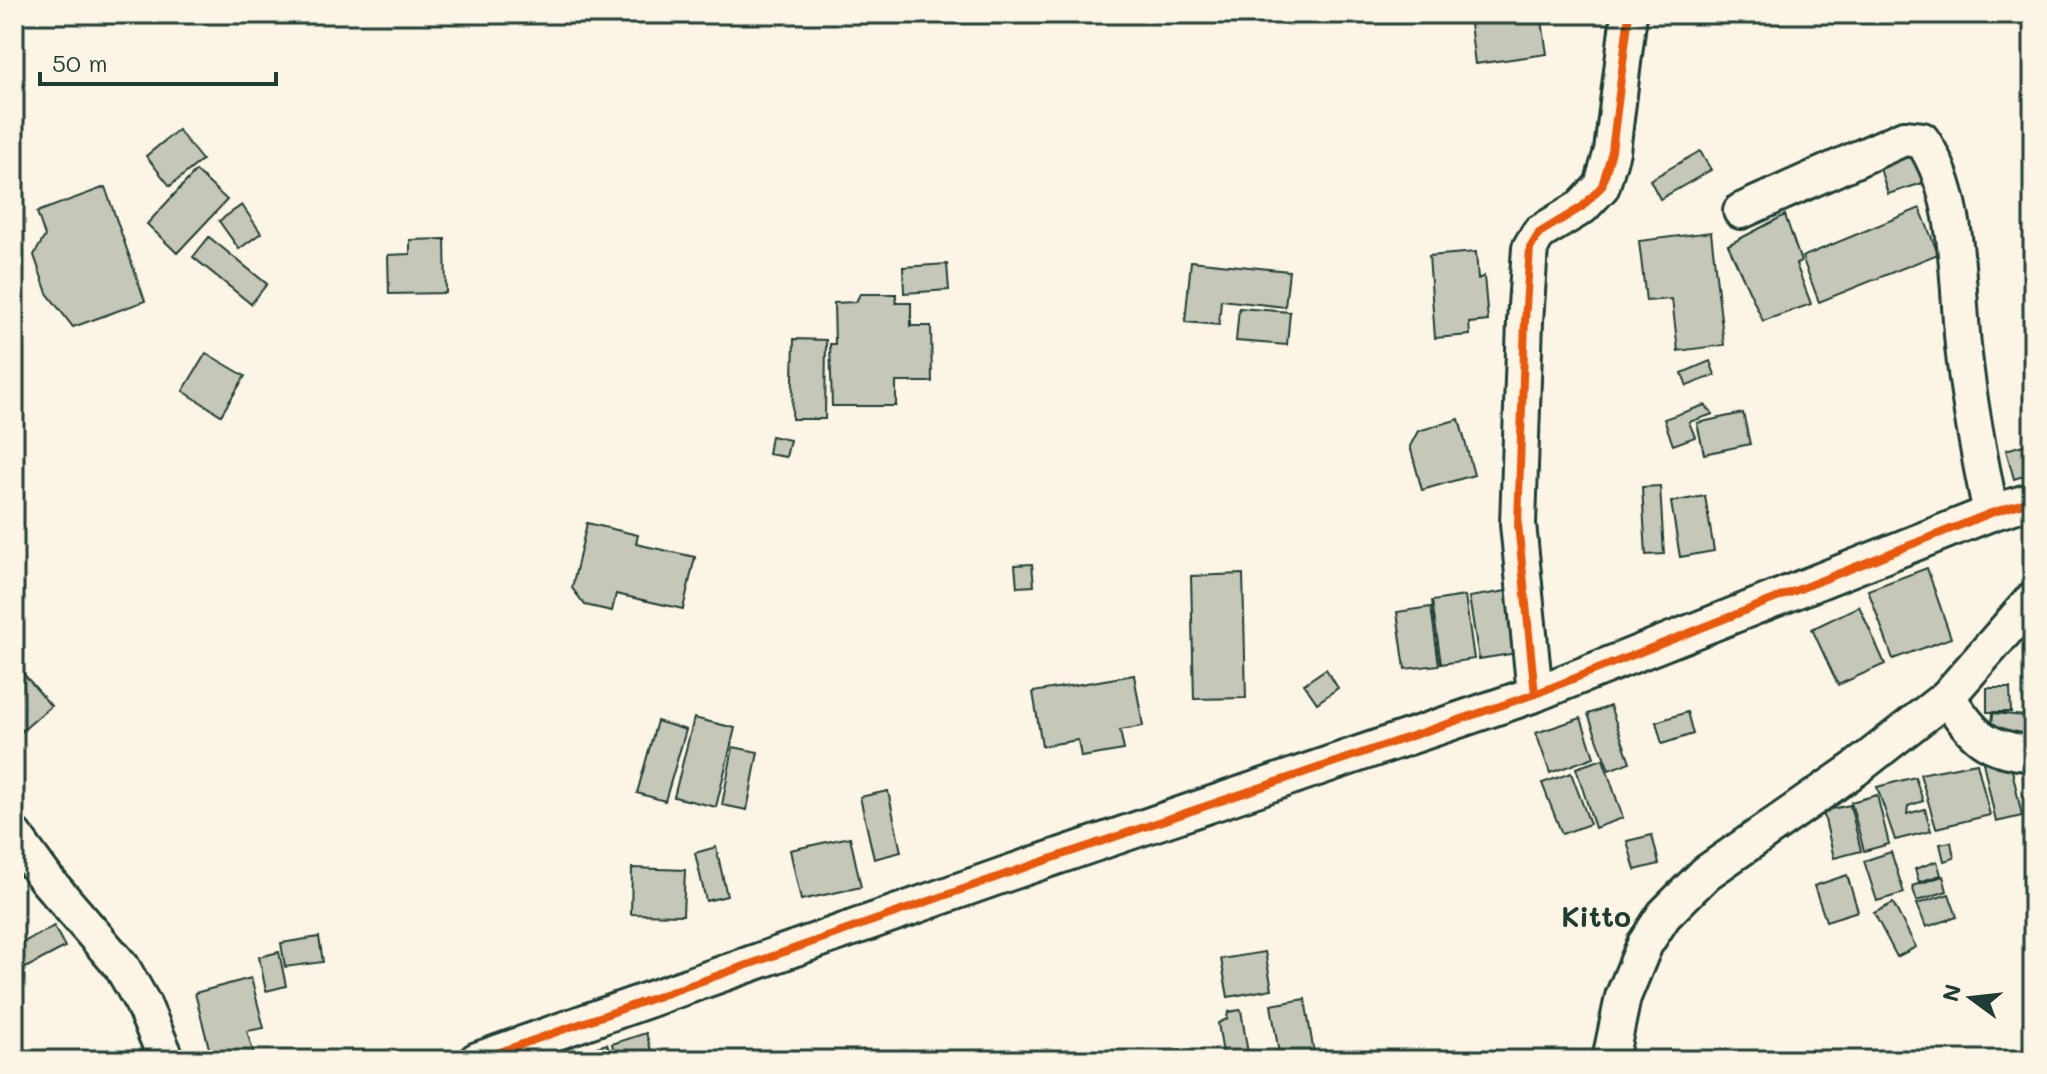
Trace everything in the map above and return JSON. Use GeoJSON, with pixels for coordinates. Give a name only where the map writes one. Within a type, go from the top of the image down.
{"type":"FeatureCollection","features":[{"type":"Feature","properties":{"kind":"street"},"geometry":{"type":"LineString","coordinates":[[1535,694],[1518,524],[1530,248],[1539,233],[1582,207],[1602,186],[1612,151],[1636,18]]}},
{"type":"Feature","properties":{"kind":"street"},"geometry":{"type":"LineString","coordinates":[[1741,211],[1904,138],[1922,140],[1938,163],[1953,235],[1972,420],[1991,513]]}},
{"type":"Feature","properties":{"kind":"street"},"geometry":{"type":"LineString","coordinates":[[477,1060],[1024,868],[1535,694],[1991,513],[2033,500]]}},
{"type":"Feature","properties":{"kind":"street"},"geometry":{"type":"LineString","coordinates":[[1610,1060],[1623,997],[1645,944],[1664,915],[1706,873],[1855,769],[1947,697],[2033,599]]}},
{"type":"Feature","properties":{"kind":"street"},"geometry":{"type":"LineString","coordinates":[[1947,697],[1984,742],[2006,751],[2033,754]]}},
{"type":"Feature","properties":{"kind":"street"},"geometry":{"type":"LineString","coordinates":[[14,835],[46,879],[122,967],[143,1004],[167,1060]]}},
{"type":"Feature","properties":{"kind":"building"},"geometry":{"type":"Polygon","coordinates":[[[1541,14],[1547,54],[1475,64],[1470,24],[1541,14]]]}},
{"type":"Feature","properties":{"kind":"building"},"geometry":{"type":"Polygon","coordinates":[[[178,130],[202,160],[170,186],[146,156],[178,130]]]}},
{"type":"Feature","properties":{"kind":"building"},"geometry":{"type":"Polygon","coordinates":[[[1918,149],[1929,181],[1888,194],[1878,162],[1918,149]]]}},
{"type":"Feature","properties":{"kind":"building"},"geometry":{"type":"Polygon","coordinates":[[[1700,151],[1711,170],[1660,199],[1650,180],[1700,151]]]}},
{"type":"Feature","properties":{"kind":"building"},"geometry":{"type":"Polygon","coordinates":[[[196,171],[227,200],[177,253],[147,224],[196,171]]]}},
{"type":"Feature","properties":{"kind":"building"},"geometry":{"type":"Polygon","coordinates":[[[105,187],[145,301],[73,327],[47,293],[34,255],[45,236],[37,212],[105,187]]]}},
{"type":"Feature","properties":{"kind":"building"},"geometry":{"type":"Polygon","coordinates":[[[242,205],[261,233],[239,249],[219,221],[242,205]]]}},
{"type":"Feature","properties":{"kind":"building"},"geometry":{"type":"Polygon","coordinates":[[[1920,208],[1938,254],[1819,302],[1802,257],[1920,208]]]}},
{"type":"Feature","properties":{"kind":"building"},"geometry":{"type":"Polygon","coordinates":[[[1785,215],[1801,262],[1796,264],[1811,304],[1763,321],[1728,245],[1785,215]]]}},
{"type":"Feature","properties":{"kind":"building"},"geometry":{"type":"Polygon","coordinates":[[[1711,232],[1724,345],[1678,351],[1672,299],[1646,301],[1639,241],[1711,232]]]}},
{"type":"Feature","properties":{"kind":"building"},"geometry":{"type":"Polygon","coordinates":[[[209,237],[267,284],[251,304],[193,257],[209,237]]]}},
{"type":"Feature","properties":{"kind":"building"},"geometry":{"type":"Polygon","coordinates":[[[445,239],[446,293],[389,294],[388,255],[410,254],[410,240],[445,239]]]}},
{"type":"Feature","properties":{"kind":"building"},"geometry":{"type":"Polygon","coordinates":[[[1476,252],[1478,279],[1484,276],[1488,321],[1469,323],[1470,335],[1435,338],[1429,256],[1476,252]]]}},
{"type":"Feature","properties":{"kind":"building"},"geometry":{"type":"Polygon","coordinates":[[[1191,261],[1289,271],[1285,307],[1221,300],[1219,325],[1185,322],[1191,261]]]}},
{"type":"Feature","properties":{"kind":"building"},"geometry":{"type":"Polygon","coordinates":[[[947,264],[949,290],[904,293],[903,267],[947,264]]]}},
{"type":"Feature","properties":{"kind":"building"},"geometry":{"type":"Polygon","coordinates":[[[860,294],[896,294],[896,303],[911,303],[911,326],[931,326],[932,382],[896,382],[896,406],[832,406],[830,344],[835,344],[834,303],[856,302],[860,294]]]}},
{"type":"Feature","properties":{"kind":"building"},"geometry":{"type":"Polygon","coordinates":[[[1239,308],[1290,312],[1287,345],[1236,341],[1239,308]]]}},
{"type":"Feature","properties":{"kind":"building"},"geometry":{"type":"Polygon","coordinates":[[[794,339],[826,340],[825,419],[792,419],[794,339]]]}},
{"type":"Feature","properties":{"kind":"building"},"geometry":{"type":"Polygon","coordinates":[[[206,353],[245,376],[221,415],[183,391],[206,353]]]}},
{"type":"Feature","properties":{"kind":"building"},"geometry":{"type":"Polygon","coordinates":[[[1710,361],[1715,375],[1687,386],[1682,373],[1710,361]]]}},
{"type":"Feature","properties":{"kind":"building"},"geometry":{"type":"Polygon","coordinates":[[[1705,405],[1713,414],[1689,422],[1695,437],[1673,445],[1664,419],[1705,405]]]}},
{"type":"Feature","properties":{"kind":"building"},"geometry":{"type":"Polygon","coordinates":[[[1743,413],[1750,444],[1704,454],[1697,423],[1743,413]]]}},
{"type":"Feature","properties":{"kind":"building"},"geometry":{"type":"Polygon","coordinates":[[[1459,419],[1474,475],[1422,490],[1410,446],[1418,431],[1459,419]]]}},
{"type":"Feature","properties":{"kind":"building"},"geometry":{"type":"Polygon","coordinates":[[[771,436],[790,440],[786,457],[768,454],[771,436]]]}},
{"type":"Feature","properties":{"kind":"building"},"geometry":{"type":"Polygon","coordinates":[[[2033,442],[2033,473],[2014,479],[2006,450],[2033,442]]]}},
{"type":"Feature","properties":{"kind":"building"},"geometry":{"type":"Polygon","coordinates":[[[1660,486],[1664,554],[1646,555],[1642,487],[1660,486]]]}},
{"type":"Feature","properties":{"kind":"building"},"geometry":{"type":"Polygon","coordinates":[[[1705,496],[1714,551],[1680,557],[1671,502],[1705,496]]]}},
{"type":"Feature","properties":{"kind":"building"},"geometry":{"type":"Polygon","coordinates":[[[587,523],[638,535],[636,544],[695,557],[683,609],[616,594],[612,611],[585,605],[572,588],[587,523]]]}},
{"type":"Feature","properties":{"kind":"building"},"geometry":{"type":"Polygon","coordinates":[[[1032,564],[1034,586],[1017,587],[1015,565],[1032,564]]]}},
{"type":"Feature","properties":{"kind":"building"},"geometry":{"type":"Polygon","coordinates":[[[1927,568],[1951,638],[1893,659],[1868,590],[1927,568]]]}},
{"type":"Feature","properties":{"kind":"building"},"geometry":{"type":"Polygon","coordinates":[[[1243,574],[1246,698],[1194,699],[1191,576],[1243,574]]]}},
{"type":"Feature","properties":{"kind":"building"},"geometry":{"type":"Polygon","coordinates":[[[1507,591],[1517,653],[1479,659],[1469,597],[1507,591]]]}},
{"type":"Feature","properties":{"kind":"building"},"geometry":{"type":"Polygon","coordinates":[[[1465,596],[1474,659],[1441,664],[1432,601],[1465,596]]]}},
{"type":"Feature","properties":{"kind":"building"},"geometry":{"type":"Polygon","coordinates":[[[1859,606],[1885,664],[1838,685],[1812,629],[1859,606]]]}},
{"type":"Feature","properties":{"kind":"building"},"geometry":{"type":"Polygon","coordinates":[[[1431,607],[1439,665],[1405,669],[1397,612],[1431,607]]]}},
{"type":"Feature","properties":{"kind":"building"},"geometry":{"type":"Polygon","coordinates":[[[1326,669],[1338,688],[1317,703],[1304,684],[1326,669]]]}},
{"type":"Feature","properties":{"kind":"building"},"geometry":{"type":"Polygon","coordinates":[[[23,673],[51,706],[14,738],[14,680],[23,673]]]}},
{"type":"Feature","properties":{"kind":"building"},"geometry":{"type":"Polygon","coordinates":[[[1134,675],[1143,726],[1120,730],[1124,750],[1081,757],[1078,740],[1042,746],[1033,692],[1134,675]]]}},
{"type":"Feature","properties":{"kind":"building"},"geometry":{"type":"Polygon","coordinates":[[[1987,688],[2010,688],[2011,712],[1987,712],[1987,688]]]}},
{"type":"Feature","properties":{"kind":"building"},"geometry":{"type":"Polygon","coordinates":[[[2033,692],[2033,744],[2024,742],[2033,692]]]}},
{"type":"Feature","properties":{"kind":"building"},"geometry":{"type":"Polygon","coordinates":[[[1610,706],[1630,762],[1609,770],[1588,714],[1610,706]]]}},
{"type":"Feature","properties":{"kind":"building"},"geometry":{"type":"Polygon","coordinates":[[[1687,712],[1693,734],[1662,744],[1656,722],[1687,712]]]}},
{"type":"Feature","properties":{"kind":"building"},"geometry":{"type":"Polygon","coordinates":[[[1993,713],[2025,716],[2022,741],[1991,738],[1993,713]]]}},
{"type":"Feature","properties":{"kind":"building"},"geometry":{"type":"Polygon","coordinates":[[[694,718],[735,728],[716,807],[674,797],[694,718]]]}},
{"type":"Feature","properties":{"kind":"building"},"geometry":{"type":"Polygon","coordinates":[[[1581,718],[1594,757],[1550,773],[1536,733],[1581,718]]]}},
{"type":"Feature","properties":{"kind":"building"},"geometry":{"type":"Polygon","coordinates":[[[657,721],[686,730],[665,801],[637,793],[657,721]]]}},
{"type":"Feature","properties":{"kind":"building"},"geometry":{"type":"Polygon","coordinates":[[[733,747],[758,752],[747,810],[722,805],[733,747]]]}},
{"type":"Feature","properties":{"kind":"building"},"geometry":{"type":"Polygon","coordinates":[[[2009,756],[2022,816],[1996,822],[1983,762],[2009,756]]]}},
{"type":"Feature","properties":{"kind":"building"},"geometry":{"type":"Polygon","coordinates":[[[1603,759],[1623,818],[1595,828],[1576,768],[1603,759]]]}},
{"type":"Feature","properties":{"kind":"building"},"geometry":{"type":"Polygon","coordinates":[[[1977,763],[1990,815],[1936,828],[1920,774],[1977,763]]]}},
{"type":"Feature","properties":{"kind":"building"},"geometry":{"type":"Polygon","coordinates":[[[2033,772],[2033,842],[2023,774],[2033,772]]]}},
{"type":"Feature","properties":{"kind":"building"},"geometry":{"type":"Polygon","coordinates":[[[1571,773],[1590,824],[1562,834],[1542,783],[1571,773]]]}},
{"type":"Feature","properties":{"kind":"building"},"geometry":{"type":"Polygon","coordinates":[[[1915,777],[1923,801],[1908,806],[1907,814],[1925,809],[1931,831],[1895,840],[1877,787],[1915,777]]]}},
{"type":"Feature","properties":{"kind":"building"},"geometry":{"type":"Polygon","coordinates":[[[888,791],[901,852],[874,859],[860,797],[888,791]]]}},
{"type":"Feature","properties":{"kind":"building"},"geometry":{"type":"Polygon","coordinates":[[[1877,795],[1889,844],[1864,851],[1851,802],[1877,795]]]}},
{"type":"Feature","properties":{"kind":"building"},"geometry":{"type":"Polygon","coordinates":[[[1850,805],[1861,851],[1834,858],[1823,811],[1850,805]]]}},
{"type":"Feature","properties":{"kind":"building"},"geometry":{"type":"Polygon","coordinates":[[[1652,835],[1659,864],[1635,870],[1627,841],[1652,835]]]}},
{"type":"Feature","properties":{"kind":"building"},"geometry":{"type":"Polygon","coordinates":[[[850,837],[861,887],[801,900],[790,850],[850,837]]]}},
{"type":"Feature","properties":{"kind":"building"},"geometry":{"type":"Polygon","coordinates":[[[1951,842],[1954,858],[1944,861],[1940,844],[1951,842]]]}},
{"type":"Feature","properties":{"kind":"building"},"geometry":{"type":"Polygon","coordinates":[[[716,847],[727,896],[706,901],[695,853],[716,847]]]}},
{"type":"Feature","properties":{"kind":"building"},"geometry":{"type":"Polygon","coordinates":[[[1891,852],[1904,893],[1877,901],[1864,861],[1891,852]]]}},
{"type":"Feature","properties":{"kind":"building"},"geometry":{"type":"Polygon","coordinates":[[[1937,861],[1941,875],[1919,882],[1915,869],[1937,861]]]}},
{"type":"Feature","properties":{"kind":"building"},"geometry":{"type":"Polygon","coordinates":[[[632,868],[685,870],[683,915],[631,914],[632,868]]]}},
{"type":"Feature","properties":{"kind":"building"},"geometry":{"type":"Polygon","coordinates":[[[1847,875],[1858,911],[1826,921],[1814,886],[1847,875]]]}},
{"type":"Feature","properties":{"kind":"building"},"geometry":{"type":"Polygon","coordinates":[[[1943,876],[1947,891],[1917,901],[1912,886],[1943,876]]]}},
{"type":"Feature","properties":{"kind":"building"},"geometry":{"type":"Polygon","coordinates":[[[1949,894],[1957,917],[1926,927],[1917,904],[1949,894]]]}},
{"type":"Feature","properties":{"kind":"building"},"geometry":{"type":"Polygon","coordinates":[[[1893,903],[1916,947],[1897,957],[1874,913],[1893,903]]]}},
{"type":"Feature","properties":{"kind":"building"},"geometry":{"type":"Polygon","coordinates":[[[54,926],[65,947],[16,973],[14,947],[54,926]]]}},
{"type":"Feature","properties":{"kind":"building"},"geometry":{"type":"Polygon","coordinates":[[[319,937],[323,962],[285,967],[281,943],[319,937]]]}},
{"type":"Feature","properties":{"kind":"building"},"geometry":{"type":"Polygon","coordinates":[[[279,952],[286,986],[266,991],[259,957],[279,952]]]}},
{"type":"Feature","properties":{"kind":"building"},"geometry":{"type":"Polygon","coordinates":[[[1265,952],[1272,989],[1228,997],[1221,959],[1265,952]]]}},
{"type":"Feature","properties":{"kind":"building"},"geometry":{"type":"Polygon","coordinates":[[[251,978],[264,1028],[247,1031],[255,1058],[212,1060],[195,993],[251,978]]]}},
{"type":"Feature","properties":{"kind":"building"},"geometry":{"type":"Polygon","coordinates":[[[1305,999],[1315,1060],[1280,1060],[1271,1005],[1305,999]]]}},
{"type":"Feature","properties":{"kind":"building"},"geometry":{"type":"Polygon","coordinates":[[[1241,1010],[1249,1060],[1224,1060],[1218,1023],[1227,1019],[1228,1012],[1241,1010]]]}},
{"type":"Feature","properties":{"kind":"building"},"geometry":{"type":"Polygon","coordinates":[[[646,1033],[654,1060],[616,1060],[612,1044],[646,1033]]]}},
{"type":"Feature","properties":{"kind":"building"},"geometry":{"type":"Polygon","coordinates":[[[607,1044],[612,1060],[574,1060],[573,1054],[607,1044]]]}},
{"type":"Feature","properties":{"kind":"cycle path"},"geometry":{"type":"LineString","coordinates":[[1535,694],[1518,524],[1530,248],[1539,233],[1582,207],[1602,186],[1612,151],[1629,14]]}},
{"type":"Feature","properties":{"kind":"cycle path"},"geometry":{"type":"LineString","coordinates":[[477,1060],[1009,873],[1535,694],[1991,513],[2033,500]]}},
{"type":"Feature","properties":{"kind":"district","name":"Kitto"},"geometry":{"type":"Point","coordinates":[1596,916]}}]}
